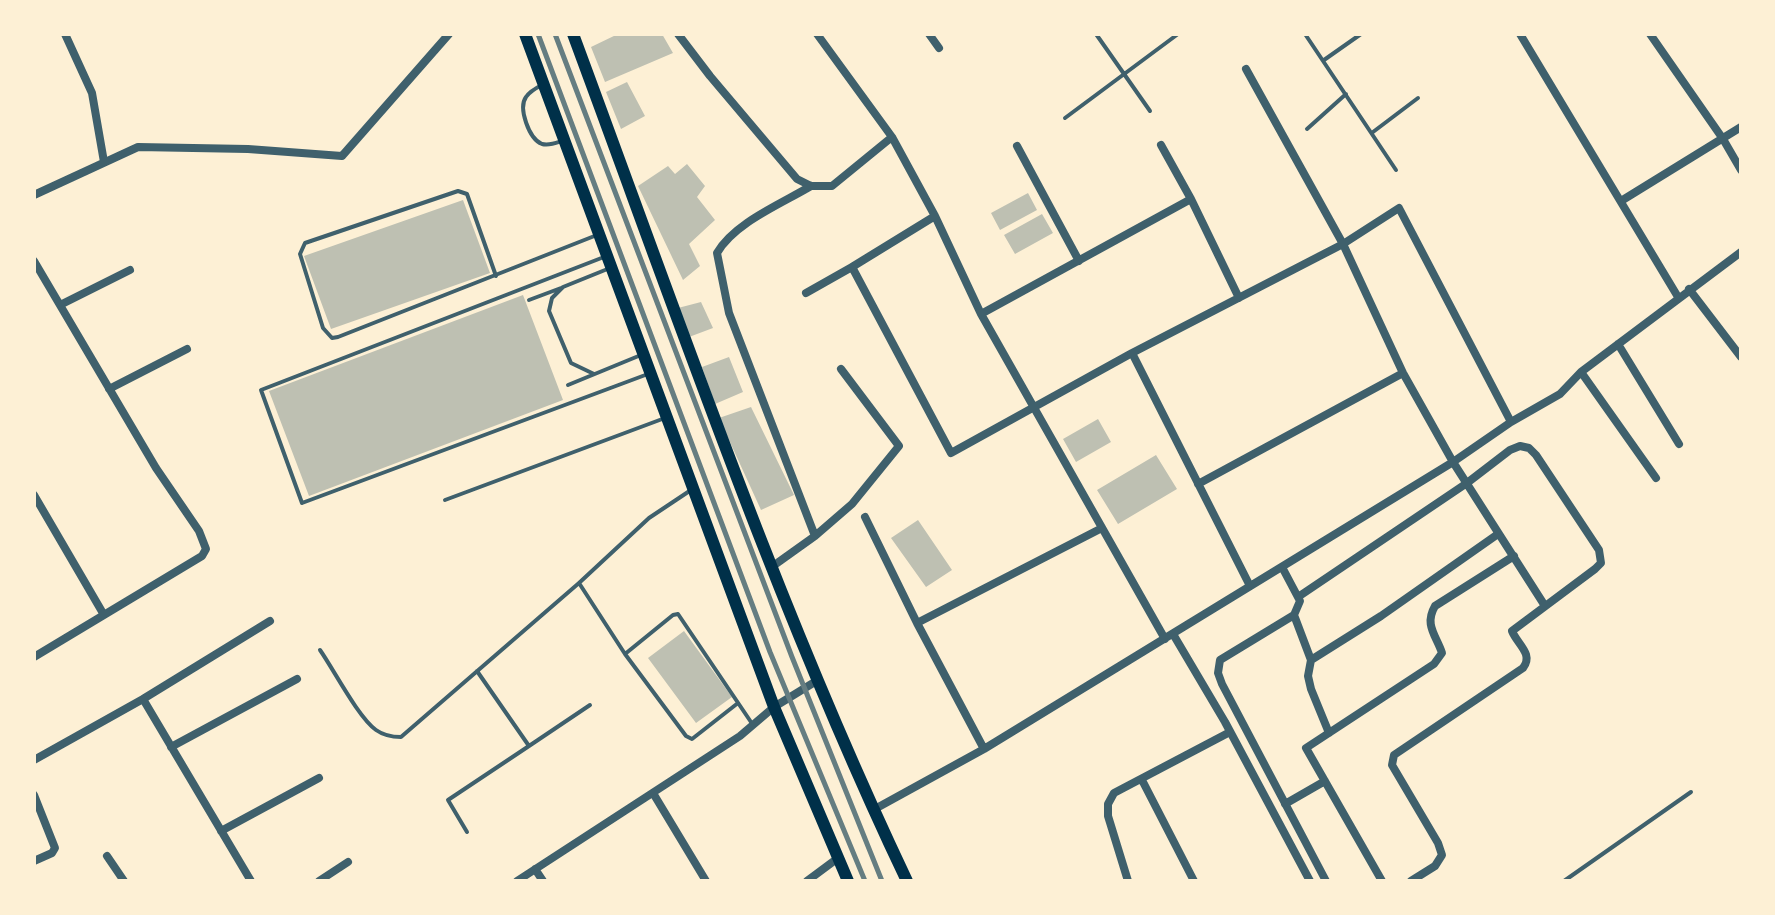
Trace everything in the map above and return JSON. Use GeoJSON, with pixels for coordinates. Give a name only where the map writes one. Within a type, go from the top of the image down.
{"type":"FeatureCollection","features":[{"type":"Feature","properties":{"kind":"main road"},"geometry":{"type":"LineString","coordinates":[[525,34],[774,707],[848,881]]}},
{"type":"Feature","properties":{"kind":"main road"},"geometry":{"type":"LineString","coordinates":[[573,34],[729,455],[818,680],[907,881]]}},
{"type":"Feature","properties":{"kind":"street"},"geometry":{"type":"LineString","coordinates":[[65,34],[92,93],[104,162]]}},
{"type":"Feature","properties":{"kind":"street"},"geometry":{"type":"LineString","coordinates":[[34,195],[138,147],[248,149],[342,156],[449,34]]}},
{"type":"Feature","properties":{"kind":"street"},"geometry":{"type":"LineString","coordinates":[[678,34],[797,179],[811,186],[832,186],[892,137]]}},
{"type":"Feature","properties":{"kind":"street"},"geometry":{"type":"LineString","coordinates":[[817,34],[892,137],[935,216],[981,314],[1102,528],[1230,732],[1310,881]]}},
{"type":"Feature","properties":{"kind":"street"},"geometry":{"type":"LineString","coordinates":[[929,34],[939,48]]}},
{"type":"Feature","properties":{"kind":"street"},"geometry":{"type":"LineString","coordinates":[[1520,34],[1678,297]]}},
{"type":"Feature","properties":{"kind":"street"},"geometry":{"type":"LineString","coordinates":[[1650,34],[1741,170]]}},
{"type":"Feature","properties":{"kind":"street"},"geometry":{"type":"LineString","coordinates":[[1246,69],[1343,244],[1403,373],[1453,462],[1545,606]]}},
{"type":"Feature","properties":{"kind":"street"},"geometry":{"type":"LineString","coordinates":[[1621,201],[1741,127]]}},
{"type":"Feature","properties":{"kind":"street"},"geometry":{"type":"LineString","coordinates":[[1161,145],[1239,298]]}},
{"type":"Feature","properties":{"kind":"street"},"geometry":{"type":"LineString","coordinates":[[1017,146],[1079,261]]}},
{"type":"Feature","properties":{"kind":"street"},"geometry":{"type":"LineString","coordinates":[[811,186],[743,225],[732,233],[717,253],[729,313],[815,536]]}},
{"type":"Feature","properties":{"kind":"street"},"geometry":{"type":"LineString","coordinates":[[981,314],[1191,199]]}},
{"type":"Feature","properties":{"kind":"street"},"geometry":{"type":"LineString","coordinates":[[852,267],[951,453],[1132,353],[1343,244],[1399,208],[1511,422]]}},
{"type":"Feature","properties":{"kind":"street"},"geometry":{"type":"LineString","coordinates":[[806,293],[935,216]]}},
{"type":"Feature","properties":{"kind":"street"},"geometry":{"type":"LineString","coordinates":[[873,810],[984,749],[1560,394],[1581,372],[1741,252]]}},
{"type":"Feature","properties":{"kind":"street"},"geometry":{"type":"LineString","coordinates":[[34,261],[156,468],[199,531],[206,549],[202,556],[34,657]]}},
{"type":"Feature","properties":{"kind":"street"},"geometry":{"type":"LineString","coordinates":[[60,305],[130,270]]}},
{"type":"Feature","properties":{"kind":"street"},"geometry":{"type":"LineString","coordinates":[[1689,289],[1741,357]]}},
{"type":"Feature","properties":{"kind":"street"},"geometry":{"type":"LineString","coordinates":[[1618,344],[1679,444]]}},
{"type":"Feature","properties":{"kind":"street"},"geometry":{"type":"LineString","coordinates":[[109,389],[187,349]]}},
{"type":"Feature","properties":{"kind":"street"},"geometry":{"type":"LineString","coordinates":[[1132,353],[1250,586]]}},
{"type":"Feature","properties":{"kind":"street"},"geometry":{"type":"LineString","coordinates":[[773,566],[852,504],[899,446],[841,369]]}},
{"type":"Feature","properties":{"kind":"street"},"geometry":{"type":"LineString","coordinates":[[1581,372],[1656,478]]}},
{"type":"Feature","properties":{"kind":"street"},"geometry":{"type":"LineString","coordinates":[[1198,484],[1403,373]]}},
{"type":"Feature","properties":{"kind":"street"},"geometry":{"type":"LineString","coordinates":[[1298,597],[1520,446],[1529,448],[1599,550],[1601,563],[1595,569],[1512,631],[1527,653],[1523,668],[1394,755],[1392,765],[1442,855],[1435,866],[1411,881]]}},
{"type":"Feature","properties":{"kind":"street"},"geometry":{"type":"LineString","coordinates":[[34,495],[104,615]]}},
{"type":"Feature","properties":{"kind":"street"},"geometry":{"type":"LineString","coordinates":[[865,517],[984,749]]}},
{"type":"Feature","properties":{"kind":"street"},"geometry":{"type":"LineString","coordinates":[[917,623],[1102,528]]}},
{"type":"Feature","properties":{"kind":"street"},"geometry":{"type":"LineString","coordinates":[[1311,660],[1381,616],[1498,534]]}},
{"type":"Feature","properties":{"kind":"street"},"geometry":{"type":"LineString","coordinates":[[1382,881],[1306,748],[1439,659],[1442,653],[1429,620],[1435,606],[1514,556]]}},
{"type":"Feature","properties":{"kind":"street"},"geometry":{"type":"LineString","coordinates":[[1282,567],[1300,601],[1294,615],[1220,660],[1218,673],[1326,881]]}},
{"type":"Feature","properties":{"kind":"street"},"geometry":{"type":"LineString","coordinates":[[1294,615],[1311,660],[1308,676],[1311,689],[1329,733]]}},
{"type":"Feature","properties":{"kind":"street"},"geometry":{"type":"LineString","coordinates":[[34,760],[143,699],[270,621]]}},
{"type":"Feature","properties":{"kind":"street"},"geometry":{"type":"LineString","coordinates":[[171,747],[297,679]]}},
{"type":"Feature","properties":{"kind":"street"},"geometry":{"type":"LineString","coordinates":[[517,881],[818,680]]}},
{"type":"Feature","properties":{"kind":"street"},"geometry":{"type":"LineString","coordinates":[[143,699],[251,881]]}},
{"type":"Feature","properties":{"kind":"street"},"geometry":{"type":"LineString","coordinates":[[1128,881],[1111,828],[1108,804],[1114,793],[1230,732]]}},
{"type":"Feature","properties":{"kind":"street"},"geometry":{"type":"LineString","coordinates":[[221,831],[319,778]]}},
{"type":"Feature","properties":{"kind":"street"},"geometry":{"type":"LineString","coordinates":[[1142,780],[1194,881]]}},
{"type":"Feature","properties":{"kind":"street"},"geometry":{"type":"LineString","coordinates":[[1285,804],[1325,781]]}},
{"type":"Feature","properties":{"kind":"street"},"geometry":{"type":"LineString","coordinates":[[653,793],[706,881]]}},
{"type":"Feature","properties":{"kind":"street"},"geometry":{"type":"LineString","coordinates":[[34,795],[55,848],[52,853],[34,861]]}},
{"type":"Feature","properties":{"kind":"street"},"geometry":{"type":"LineString","coordinates":[[107,856],[124,881]]}},
{"type":"Feature","properties":{"kind":"street"},"geometry":{"type":"LineString","coordinates":[[807,881],[838,858]]}},
{"type":"Feature","properties":{"kind":"street"},"geometry":{"type":"LineString","coordinates":[[319,881],[348,862]]}},
{"type":"Feature","properties":{"kind":"street"},"geometry":{"type":"LineString","coordinates":[[535,869],[543,881]]}},
{"type":"Feature","properties":{"kind":"lane"},"geometry":{"type":"LineString","coordinates":[[1096,34],[1150,111]]}},
{"type":"Feature","properties":{"kind":"lane"},"geometry":{"type":"LineString","coordinates":[[1065,118],[1178,34]]}},
{"type":"Feature","properties":{"kind":"lane"},"geometry":{"type":"LineString","coordinates":[[1305,34],[1396,170]]}},
{"type":"Feature","properties":{"kind":"lane"},"geometry":{"type":"LineString","coordinates":[[1323,61],[1361,34]]}},
{"type":"Feature","properties":{"kind":"lane"},"geometry":{"type":"LineString","coordinates":[[544,84],[524,99],[522,107],[534,138],[545,144],[564,140]]}},
{"type":"Feature","properties":{"kind":"lane"},"geometry":{"type":"LineString","coordinates":[[1307,129],[1346,94]]}},
{"type":"Feature","properties":{"kind":"lane"},"geometry":{"type":"LineString","coordinates":[[1372,133],[1418,98]]}},
{"type":"Feature","properties":{"kind":"lane"},"geometry":{"type":"LineString","coordinates":[[496,276],[467,194],[458,191],[305,243],[300,254],[323,328],[332,338],[496,276],[599,234]]}},
{"type":"Feature","properties":{"kind":"lane"},"geometry":{"type":"LineString","coordinates":[[529,300],[575,282],[609,262]]}},
{"type":"Feature","properties":{"kind":"lane"},"geometry":{"type":"LineString","coordinates":[[609,262],[261,390],[302,503],[651,373]]}},
{"type":"Feature","properties":{"kind":"lane"},"geometry":{"type":"LineString","coordinates":[[563,287],[552,298],[549,311],[571,363],[594,374]]}},
{"type":"Feature","properties":{"kind":"lane"},"geometry":{"type":"LineString","coordinates":[[568,385],[643,354]]}},
{"type":"Feature","properties":{"kind":"lane"},"geometry":{"type":"LineString","coordinates":[[445,500],[667,417]]}},
{"type":"Feature","properties":{"kind":"lane"},"geometry":{"type":"LineString","coordinates":[[320,650],[363,715],[377,730],[401,737],[649,518],[693,489]]}},
{"type":"Feature","properties":{"kind":"lane"},"geometry":{"type":"LineString","coordinates":[[579,583],[625,654],[686,736],[692,739],[738,703]]}},
{"type":"Feature","properties":{"kind":"lane"},"geometry":{"type":"LineString","coordinates":[[625,654],[678,614],[753,725]]}},
{"type":"Feature","properties":{"kind":"lane"},"geometry":{"type":"LineString","coordinates":[[477,671],[529,746]]}},
{"type":"Feature","properties":{"kind":"lane"},"geometry":{"type":"LineString","coordinates":[[467,832],[448,800],[590,705]]}},
{"type":"Feature","properties":{"kind":"lane"},"geometry":{"type":"LineString","coordinates":[[1564,881],[1691,792]]}},
{"type":"Feature","properties":{"kind":"building"},"geometry":{"type":"Polygon","coordinates":[[[618,34],[662,34],[673,53],[605,82],[591,47],[618,34]]]}},
{"type":"Feature","properties":{"kind":"building"},"geometry":{"type":"Polygon","coordinates":[[[627,82],[645,116],[621,129],[606,92],[627,82]]]}},
{"type":"Feature","properties":{"kind":"building"},"geometry":{"type":"Polygon","coordinates":[[[687,164],[705,186],[697,197],[715,220],[689,244],[700,266],[683,280],[638,186],[668,166],[675,174],[687,164]]]}},
{"type":"Feature","properties":{"kind":"building"},"geometry":{"type":"Polygon","coordinates":[[[1028,193],[1037,210],[1000,230],[991,213],[1028,193]]]}},
{"type":"Feature","properties":{"kind":"building"},"geometry":{"type":"Polygon","coordinates":[[[463,200],[490,273],[331,329],[304,256],[463,200]]]}},
{"type":"Feature","properties":{"kind":"building"},"geometry":{"type":"Polygon","coordinates":[[[1042,214],[1053,233],[1015,254],[1004,235],[1042,214]]]}},
{"type":"Feature","properties":{"kind":"building"},"geometry":{"type":"Polygon","coordinates":[[[523,295],[563,400],[309,496],[269,391],[523,295]]]}},
{"type":"Feature","properties":{"kind":"building"},"geometry":{"type":"Polygon","coordinates":[[[701,302],[713,328],[689,337],[678,308],[701,302]]]}},
{"type":"Feature","properties":{"kind":"building"},"geometry":{"type":"Polygon","coordinates":[[[729,357],[743,392],[715,404],[702,367],[729,357]]]}},
{"type":"Feature","properties":{"kind":"building"},"geometry":{"type":"Polygon","coordinates":[[[751,407],[794,495],[761,510],[719,418],[751,407]]]}},
{"type":"Feature","properties":{"kind":"building"},"geometry":{"type":"Polygon","coordinates":[[[1098,419],[1111,442],[1076,462],[1063,439],[1098,419]]]}},
{"type":"Feature","properties":{"kind":"building"},"geometry":{"type":"Polygon","coordinates":[[[1156,455],[1177,489],[1118,524],[1097,490],[1156,455]]]}},
{"type":"Feature","properties":{"kind":"building"},"geometry":{"type":"Polygon","coordinates":[[[918,520],[952,570],[926,587],[891,538],[918,520]]]}},
{"type":"Feature","properties":{"kind":"building"},"geometry":{"type":"Polygon","coordinates":[[[684,631],[732,697],[696,723],[648,658],[684,631]]]}},
{"type":"Feature","properties":{"kind":"railway"},"geometry":{"type":"LineString","coordinates":[[538,34],[770,652],[865,881]]}},
{"type":"Feature","properties":{"kind":"railway"},"geometry":{"type":"LineString","coordinates":[[555,34],[792,657],[882,881]]}}]}
